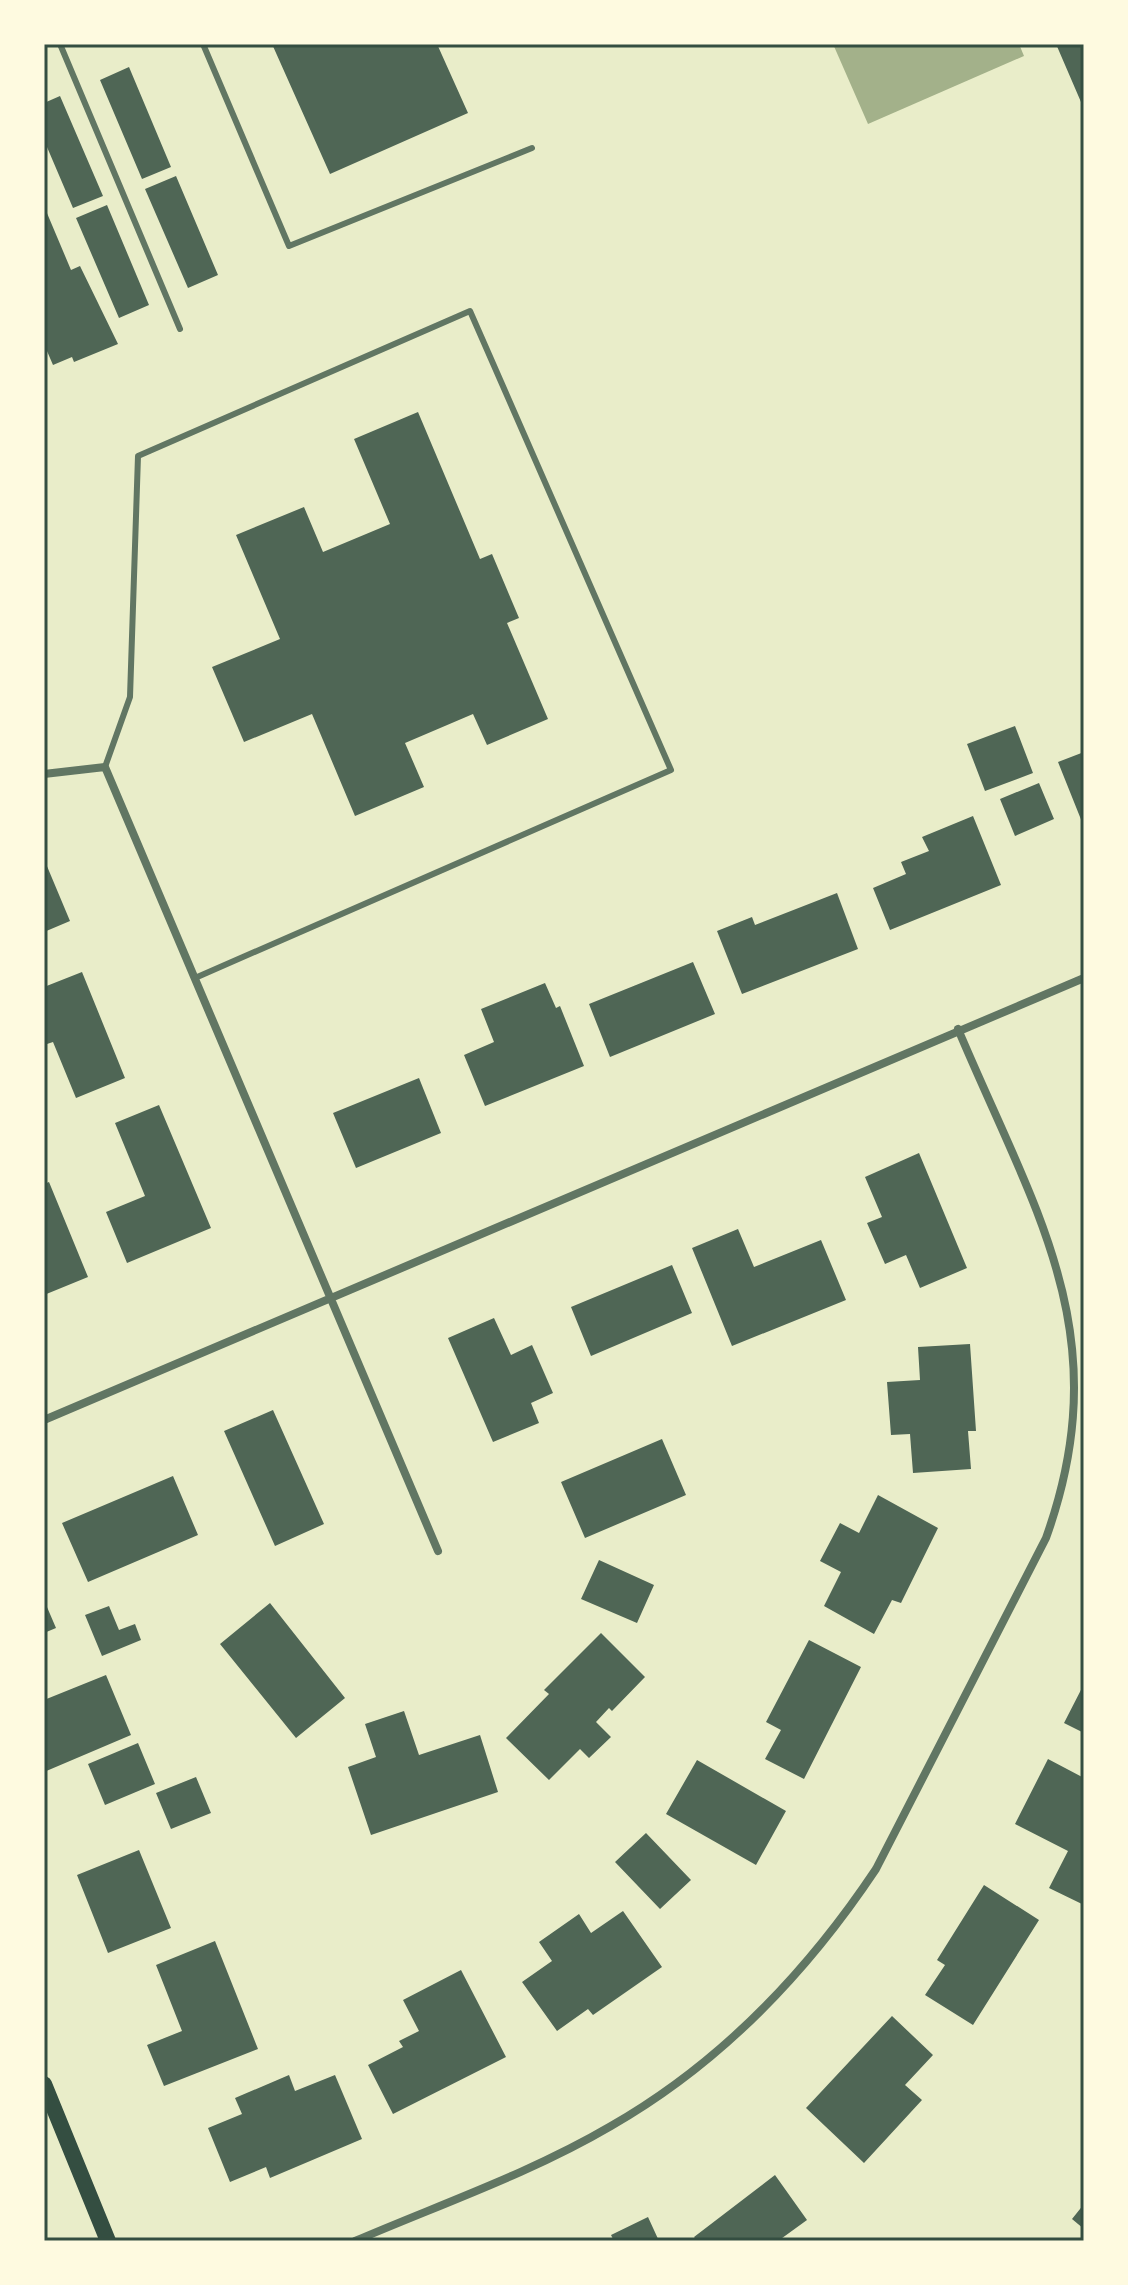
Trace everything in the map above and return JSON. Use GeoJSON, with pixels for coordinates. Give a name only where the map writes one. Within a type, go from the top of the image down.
{"type":"FeatureCollection","features":[{"type":"Feature","properties":{"kind":"main road"},"geometry":{"type":"LineString","coordinates":[[44,2084],[108,2241]]}},
{"type":"Feature","properties":{"kind":"street"},"geometry":{"type":"LineString","coordinates":[[44,774],[105,767],[438,1551]]}},
{"type":"Feature","properties":{"kind":"street"},"geometry":{"type":"LineString","coordinates":[[44,1420],[1084,978]]}},
{"type":"Feature","properties":{"kind":"street"},"geometry":{"type":"LineString","coordinates":[[355,2241],[565,2151],[612,2126],[700,2067],[778,1996],[838,1924],[876,1869],[1046,1538],[1059,1502],[1074,1426],[1076,1387],[1069,1312],[1048,1239],[958,1029]]}},
{"type":"Feature","properties":{"kind":"lane"},"geometry":{"type":"LineString","coordinates":[[60,44],[180,329]]}},
{"type":"Feature","properties":{"kind":"lane"},"geometry":{"type":"LineString","coordinates":[[203,44],[289,246],[532,148]]}},
{"type":"Feature","properties":{"kind":"lane"},"geometry":{"type":"LineString","coordinates":[[105,767],[130,697],[138,456],[470,311],[671,770],[195,978]]}},
{"type":"Feature","properties":{"kind":"shaded area"},"geometry":{"type":"Polygon","coordinates":[[[833,44],[1019,44],[1024,56],[868,124],[833,44]]]}},
{"type":"Feature","properties":{"kind":"building"},"geometry":{"type":"Polygon","coordinates":[[[272,44],[437,44],[468,113],[330,174],[272,44]]]}},
{"type":"Feature","properties":{"kind":"building"},"geometry":{"type":"Polygon","coordinates":[[[1056,44],[1084,44],[1084,109],[1056,44]]]}},
{"type":"Feature","properties":{"kind":"building"},"geometry":{"type":"Polygon","coordinates":[[[129,67],[171,167],[142,179],[100,80],[129,67]]]}},
{"type":"Feature","properties":{"kind":"building"},"geometry":{"type":"Polygon","coordinates":[[[60,96],[103,196],[73,208],[44,140],[44,103],[60,96]]]}},
{"type":"Feature","properties":{"kind":"building"},"geometry":{"type":"Polygon","coordinates":[[[176,176],[218,275],[188,288],[145,189],[176,176]]]}},
{"type":"Feature","properties":{"kind":"building"},"geometry":{"type":"Polygon","coordinates":[[[107,205],[149,305],[119,318],[76,218],[107,205]]]}},
{"type":"Feature","properties":{"kind":"building"},"geometry":{"type":"Polygon","coordinates":[[[44,206],[71,270],[80,266],[118,344],[74,362],[72,357],[53,365],[44,344],[44,206]]]}},
{"type":"Feature","properties":{"kind":"building"},"geometry":{"type":"Polygon","coordinates":[[[418,412],[480,559],[492,554],[519,618],[507,623],[548,719],[487,745],[473,714],[405,743],[424,787],[355,816],[312,714],[244,742],[212,667],[280,639],[236,535],[304,507],[323,552],[390,524],[354,439],[418,412]]]}},
{"type":"Feature","properties":{"kind":"building"},"geometry":{"type":"Polygon","coordinates":[[[1015,726],[1033,773],[985,791],[967,744],[1015,726]]]}},
{"type":"Feature","properties":{"kind":"building"},"geometry":{"type":"Polygon","coordinates":[[[1084,752],[1084,827],[1058,762],[1084,752]]]}},
{"type":"Feature","properties":{"kind":"building"},"geometry":{"type":"Polygon","coordinates":[[[1039,783],[1054,819],[1015,836],[1000,799],[1039,783]]]}},
{"type":"Feature","properties":{"kind":"building"},"geometry":{"type":"Polygon","coordinates":[[[973,816],[1001,885],[890,930],[873,888],[906,874],[901,862],[929,851],[922,837],[973,816]]]}},
{"type":"Feature","properties":{"kind":"building"},"geometry":{"type":"Polygon","coordinates":[[[44,859],[70,921],[44,932],[44,859]]]}},
{"type":"Feature","properties":{"kind":"building"},"geometry":{"type":"Polygon","coordinates":[[[837,893],[858,949],[742,994],[717,931],[752,917],[755,925],[837,893]]]}},
{"type":"Feature","properties":{"kind":"building"},"geometry":{"type":"Polygon","coordinates":[[[693,962],[715,1014],[610,1057],[589,1004],[693,962]]]}},
{"type":"Feature","properties":{"kind":"building"},"geometry":{"type":"Polygon","coordinates":[[[82,972],[125,1078],[76,1098],[53,1042],[44,1045],[44,987],[82,972]]]}},
{"type":"Feature","properties":{"kind":"building"},"geometry":{"type":"Polygon","coordinates":[[[545,983],[556,1008],[560,1006],[584,1066],[485,1106],[464,1055],[494,1042],[481,1009],[545,983]]]}},
{"type":"Feature","properties":{"kind":"building"},"geometry":{"type":"Polygon","coordinates":[[[419,1078],[441,1133],[356,1168],[333,1113],[419,1078]]]}},
{"type":"Feature","properties":{"kind":"building"},"geometry":{"type":"Polygon","coordinates":[[[159,1105],[211,1228],[127,1263],[106,1212],[145,1196],[115,1123],[159,1105]]]}},
{"type":"Feature","properties":{"kind":"building"},"geometry":{"type":"Polygon","coordinates":[[[919,1153],[967,1268],[920,1288],[906,1255],[885,1264],[867,1223],[882,1217],[865,1177],[919,1153]]]}},
{"type":"Feature","properties":{"kind":"building"},"geometry":{"type":"Polygon","coordinates":[[[49,1182],[88,1277],[44,1295],[44,1184],[49,1182]]]}},
{"type":"Feature","properties":{"kind":"building"},"geometry":{"type":"Polygon","coordinates":[[[738,1229],[754,1267],[821,1240],[846,1300],[732,1346],[692,1248],[738,1229]]]}},
{"type":"Feature","properties":{"kind":"building"},"geometry":{"type":"Polygon","coordinates":[[[672,1265],[692,1313],[591,1356],[571,1307],[672,1265]]]}},
{"type":"Feature","properties":{"kind":"building"},"geometry":{"type":"Polygon","coordinates":[[[494,1318],[511,1355],[532,1345],[553,1393],[531,1403],[539,1423],[493,1442],[448,1338],[494,1318]]]}},
{"type":"Feature","properties":{"kind":"building"},"geometry":{"type":"Polygon","coordinates":[[[970,1344],[976,1431],[968,1431],[971,1469],[913,1473],[910,1434],[891,1435],[887,1382],[920,1380],[918,1347],[970,1344]]]}},
{"type":"Feature","properties":{"kind":"building"},"geometry":{"type":"Polygon","coordinates":[[[273,1410],[324,1524],[275,1546],[224,1431],[273,1410]]]}},
{"type":"Feature","properties":{"kind":"building"},"geometry":{"type":"Polygon","coordinates":[[[662,1439],[686,1495],[585,1538],[561,1482],[662,1439]]]}},
{"type":"Feature","properties":{"kind":"building"},"geometry":{"type":"Polygon","coordinates":[[[173,1476],[198,1535],[88,1582],[62,1523],[173,1476]]]}},
{"type":"Feature","properties":{"kind":"building"},"geometry":{"type":"Polygon","coordinates":[[[878,1495],[938,1528],[901,1603],[892,1600],[874,1634],[824,1606],[841,1572],[820,1561],[840,1523],[859,1533],[878,1495]]]}},
{"type":"Feature","properties":{"kind":"building"},"geometry":{"type":"Polygon","coordinates":[[[599,1560],[654,1585],[637,1623],[581,1599],[599,1560]]]}},
{"type":"Feature","properties":{"kind":"building"},"geometry":{"type":"Polygon","coordinates":[[[44,1600],[56,1628],[44,1633],[44,1600]]]}},
{"type":"Feature","properties":{"kind":"building"},"geometry":{"type":"Polygon","coordinates":[[[270,1603],[345,1698],[296,1738],[220,1644],[270,1603]]]}},
{"type":"Feature","properties":{"kind":"building"},"geometry":{"type":"Polygon","coordinates":[[[109,1606],[119,1630],[135,1624],[141,1640],[102,1656],[85,1615],[109,1606]]]}},
{"type":"Feature","properties":{"kind":"building"},"geometry":{"type":"Polygon","coordinates":[[[601,1633],[645,1677],[612,1711],[609,1708],[596,1722],[611,1737],[589,1758],[580,1749],[549,1780],[506,1738],[549,1694],[544,1690],[601,1633]]]}},
{"type":"Feature","properties":{"kind":"building"},"geometry":{"type":"Polygon","coordinates":[[[809,1640],[861,1667],[804,1779],[765,1759],[781,1730],[766,1722],[809,1640]]]}},
{"type":"Feature","properties":{"kind":"building"},"geometry":{"type":"Polygon","coordinates":[[[106,1675],[131,1735],[44,1772],[44,1700],[106,1675]]]}},
{"type":"Feature","properties":{"kind":"building"},"geometry":{"type":"Polygon","coordinates":[[[1084,1684],[1084,1733],[1064,1723],[1084,1684]]]}},
{"type":"Feature","properties":{"kind":"building"},"geometry":{"type":"Polygon","coordinates":[[[404,1711],[419,1755],[480,1735],[498,1792],[371,1835],[348,1767],[376,1757],[365,1724],[404,1711]]]}},
{"type":"Feature","properties":{"kind":"building"},"geometry":{"type":"Polygon","coordinates":[[[138,1743],[155,1784],[105,1805],[88,1764],[138,1743]]]}},
{"type":"Feature","properties":{"kind":"building"},"geometry":{"type":"Polygon","coordinates":[[[1048,1759],[1084,1778],[1084,1905],[1049,1888],[1068,1851],[1015,1824],[1048,1759]]]}},
{"type":"Feature","properties":{"kind":"building"},"geometry":{"type":"Polygon","coordinates":[[[697,1760],[786,1811],[756,1865],[666,1814],[697,1760]]]}},
{"type":"Feature","properties":{"kind":"building"},"geometry":{"type":"Polygon","coordinates":[[[196,1777],[211,1813],[171,1829],[156,1793],[196,1777]]]}},
{"type":"Feature","properties":{"kind":"building"},"geometry":{"type":"Polygon","coordinates":[[[646,1833],[691,1880],[660,1909],[615,1862],[646,1833]]]}},
{"type":"Feature","properties":{"kind":"building"},"geometry":{"type":"Polygon","coordinates":[[[139,1850],[171,1928],[108,1953],[77,1875],[139,1850]]]}},
{"type":"Feature","properties":{"kind":"building"},"geometry":{"type":"Polygon","coordinates":[[[984,1885],[1039,1920],[973,2025],[925,1995],[945,1965],[937,1960],[984,1885]]]}},
{"type":"Feature","properties":{"kind":"building"},"geometry":{"type":"Polygon","coordinates":[[[623,1911],[662,1967],[593,2015],[588,2009],[557,2031],[522,1982],[552,1961],[539,1942],[579,1914],[591,1933],[623,1911]]]}},
{"type":"Feature","properties":{"kind":"building"},"geometry":{"type":"Polygon","coordinates":[[[215,1941],[258,2049],[164,2086],[147,2045],[182,2031],[156,1965],[215,1941]]]}},
{"type":"Feature","properties":{"kind":"building"},"geometry":{"type":"Polygon","coordinates":[[[461,1970],[506,2057],[393,2114],[368,2065],[403,2047],[399,2041],[419,2031],[403,2000],[461,1970]]]}},
{"type":"Feature","properties":{"kind":"building"},"geometry":{"type":"Polygon","coordinates":[[[892,2016],[933,2055],[905,2085],[922,2100],[864,2163],[806,2108],[892,2016]]]}},
{"type":"Feature","properties":{"kind":"building"},"geometry":{"type":"Polygon","coordinates":[[[289,2075],[295,2091],[335,2075],[362,2139],[270,2178],[266,2167],[230,2182],[208,2128],[242,2114],[235,2098],[289,2075]]]}},
{"type":"Feature","properties":{"kind":"building"},"geometry":{"type":"Polygon","coordinates":[[[775,2175],[807,2220],[778,2241],[697,2241],[694,2237],[775,2175]]]}},
{"type":"Feature","properties":{"kind":"building"},"geometry":{"type":"Polygon","coordinates":[[[1084,2204],[1084,2229],[1072,2219],[1084,2204]]]}},
{"type":"Feature","properties":{"kind":"building"},"geometry":{"type":"Polygon","coordinates":[[[648,2217],[659,2241],[614,2241],[611,2235],[648,2217]]]}}]}
